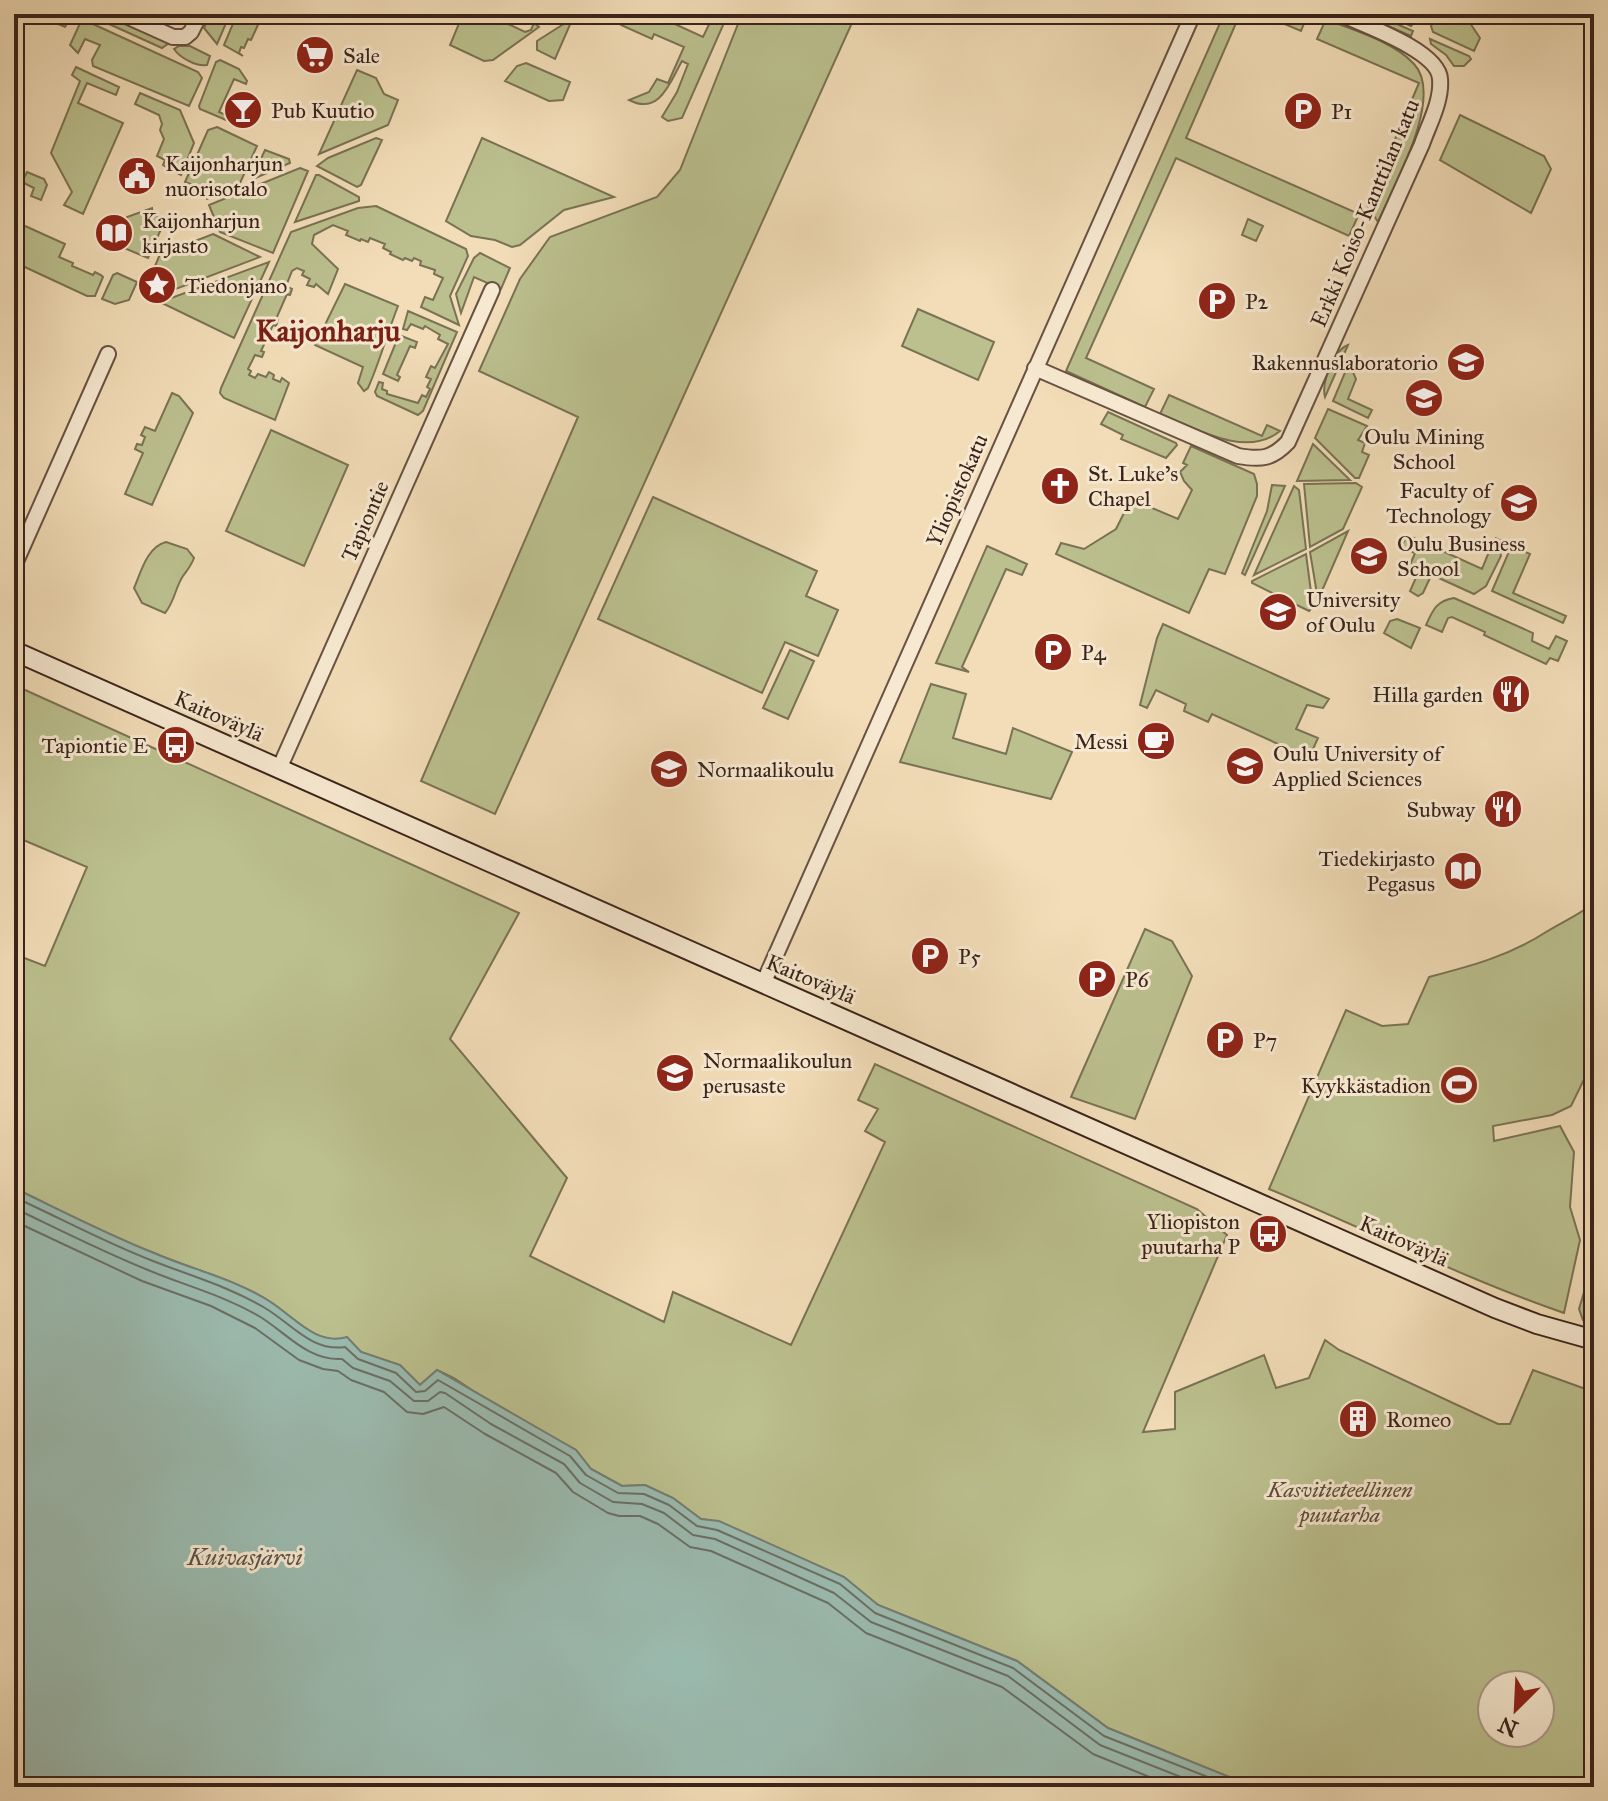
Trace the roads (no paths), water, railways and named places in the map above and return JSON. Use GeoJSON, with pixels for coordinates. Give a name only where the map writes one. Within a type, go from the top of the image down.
{"type":"FeatureCollection","features":[{"type":"Feature","properties":{"kind":"street"},"geometry":{"type":"LineString","coordinates":[[122,14],[173,37],[185,37],[191,32],[200,14]]}},
{"type":"Feature","properties":{"kind":"street","name":"Yliopistokatu"},"geometry":{"type":"LineString","coordinates":[[763,984],[1193,14]]}},
{"type":"Feature","properties":{"kind":"street","name":"Erkki Koiso-Kanttilan katu"},"geometry":{"type":"LineString","coordinates":[[1035,368],[1238,456],[1258,460],[1267,458],[1277,454],[1288,442],[1422,144],[1440,86],[1441,75],[1432,61],[1416,50],[1340,14]]}},
{"type":"Feature","properties":{"kind":"street","name":"Tapiontie"},"geometry":{"type":"LineString","coordinates":[[279,769],[492,290]]}},
{"type":"Feature","properties":{"kind":"street"},"geometry":{"type":"LineString","coordinates":[[14,566],[21,533],[108,354]]}},
{"type":"Feature","properties":{"kind":"street","name":"Kaitoväylä"},"geometry":{"type":"LineString","coordinates":[[14,651],[1495,1308],[1594,1340]]}},
{"type":"Feature","properties":{"kind":"water","name":"Kuivasjärvi"},"geometry":{"type":"Polygon","coordinates":[[[14,1188],[136,1246],[244,1287],[316,1334],[336,1339],[347,1337],[361,1352],[400,1365],[420,1385],[437,1370],[576,1450],[591,1469],[622,1486],[645,1485],[673,1498],[701,1519],[719,1521],[844,1577],[878,1605],[1017,1661],[1108,1728],[1254,1787],[14,1787],[14,1188]]]}},
{"type":"Feature","properties":{"kind":"place","name":"Sale"},"geometry":{"type":"Point","coordinates":[315,55]}},
{"type":"Feature","properties":{"kind":"place","name":"Pub Kuutio"},"geometry":{"type":"Point","coordinates":[243,110]}},
{"type":"Feature","properties":{"kind":"place","name":"P1"},"geometry":{"type":"Point","coordinates":[1303,111]}},
{"type":"Feature","properties":{"kind":"place","name":"Kaijonharjun nuorisotalo"},"geometry":{"type":"Point","coordinates":[137,176]}},
{"type":"Feature","properties":{"kind":"place","name":"Kaijonharjun kirjasto"},"geometry":{"type":"Point","coordinates":[114,233]}},
{"type":"Feature","properties":{"kind":"place","name":"Tiedonjano"},"geometry":{"type":"Point","coordinates":[157,285]}},
{"type":"Feature","properties":{"kind":"place","name":"P2"},"geometry":{"type":"Point","coordinates":[1217,301]}},
{"type":"Feature","properties":{"kind":"place","name":"Rakennuslaboratorio"},"geometry":{"type":"Point","coordinates":[1466,362]}},
{"type":"Feature","properties":{"kind":"place","name":"Oulu Mining School"},"geometry":{"type":"Point","coordinates":[1424,398]}},
{"type":"Feature","properties":{"kind":"place","name":"St. Luke's Chapel"},"geometry":{"type":"Point","coordinates":[1060,486]}},
{"type":"Feature","properties":{"kind":"place","name":"Faculty of Technology"},"geometry":{"type":"Point","coordinates":[1519,503]}},
{"type":"Feature","properties":{"kind":"place","name":"Oulu Business School"},"geometry":{"type":"Point","coordinates":[1369,556]}},
{"type":"Feature","properties":{"kind":"place","name":"University of Oulu"},"geometry":{"type":"Point","coordinates":[1278,612]}},
{"type":"Feature","properties":{"kind":"place","name":"P4"},"geometry":{"type":"Point","coordinates":[1053,652]}},
{"type":"Feature","properties":{"kind":"place","name":"Hilla garden"},"geometry":{"type":"Point","coordinates":[1511,694]}},
{"type":"Feature","properties":{"kind":"place","name":"Messi"},"geometry":{"type":"Point","coordinates":[1156,741]}},
{"type":"Feature","properties":{"kind":"place","name":"Tapiontie E"},"geometry":{"type":"Point","coordinates":[176,745]}},
{"type":"Feature","properties":{"kind":"place","name":"Oulu University of Applied Sciences"},"geometry":{"type":"Point","coordinates":[1245,766]}},
{"type":"Feature","properties":{"kind":"place","name":"Normaalikoulu"},"geometry":{"type":"Point","coordinates":[669,769]}},
{"type":"Feature","properties":{"kind":"place","name":"Subway"},"geometry":{"type":"Point","coordinates":[1503,809]}},
{"type":"Feature","properties":{"kind":"place","name":"Tiedekirjasto Pegasus"},"geometry":{"type":"Point","coordinates":[1463,871]}},
{"type":"Feature","properties":{"kind":"place","name":"P5"},"geometry":{"type":"Point","coordinates":[930,956]}},
{"type":"Feature","properties":{"kind":"place","name":"P6"},"geometry":{"type":"Point","coordinates":[1097,979]}},
{"type":"Feature","properties":{"kind":"place","name":"P7"},"geometry":{"type":"Point","coordinates":[1225,1040]}},
{"type":"Feature","properties":{"kind":"place","name":"Normaalikoulun perusaste"},"geometry":{"type":"Point","coordinates":[675,1073]}},
{"type":"Feature","properties":{"kind":"place","name":"Kyykkästadion"},"geometry":{"type":"Point","coordinates":[1459,1085]}},
{"type":"Feature","properties":{"kind":"place","name":"Yliopiston puutarha P"},"geometry":{"type":"Point","coordinates":[1268,1234]}},
{"type":"Feature","properties":{"kind":"place","name":"Romeo"},"geometry":{"type":"Point","coordinates":[1358,1419]}},
{"type":"Feature","properties":{"kind":"district","name":"Kaijonharju"},"geometry":{"type":"Point","coordinates":[328,331]}},
{"type":"Feature","properties":{"kind":"park label","name":"Kasvitieteellinen puutarha"},"geometry":{"type":"Point","coordinates":[1340,1502]}}]}
